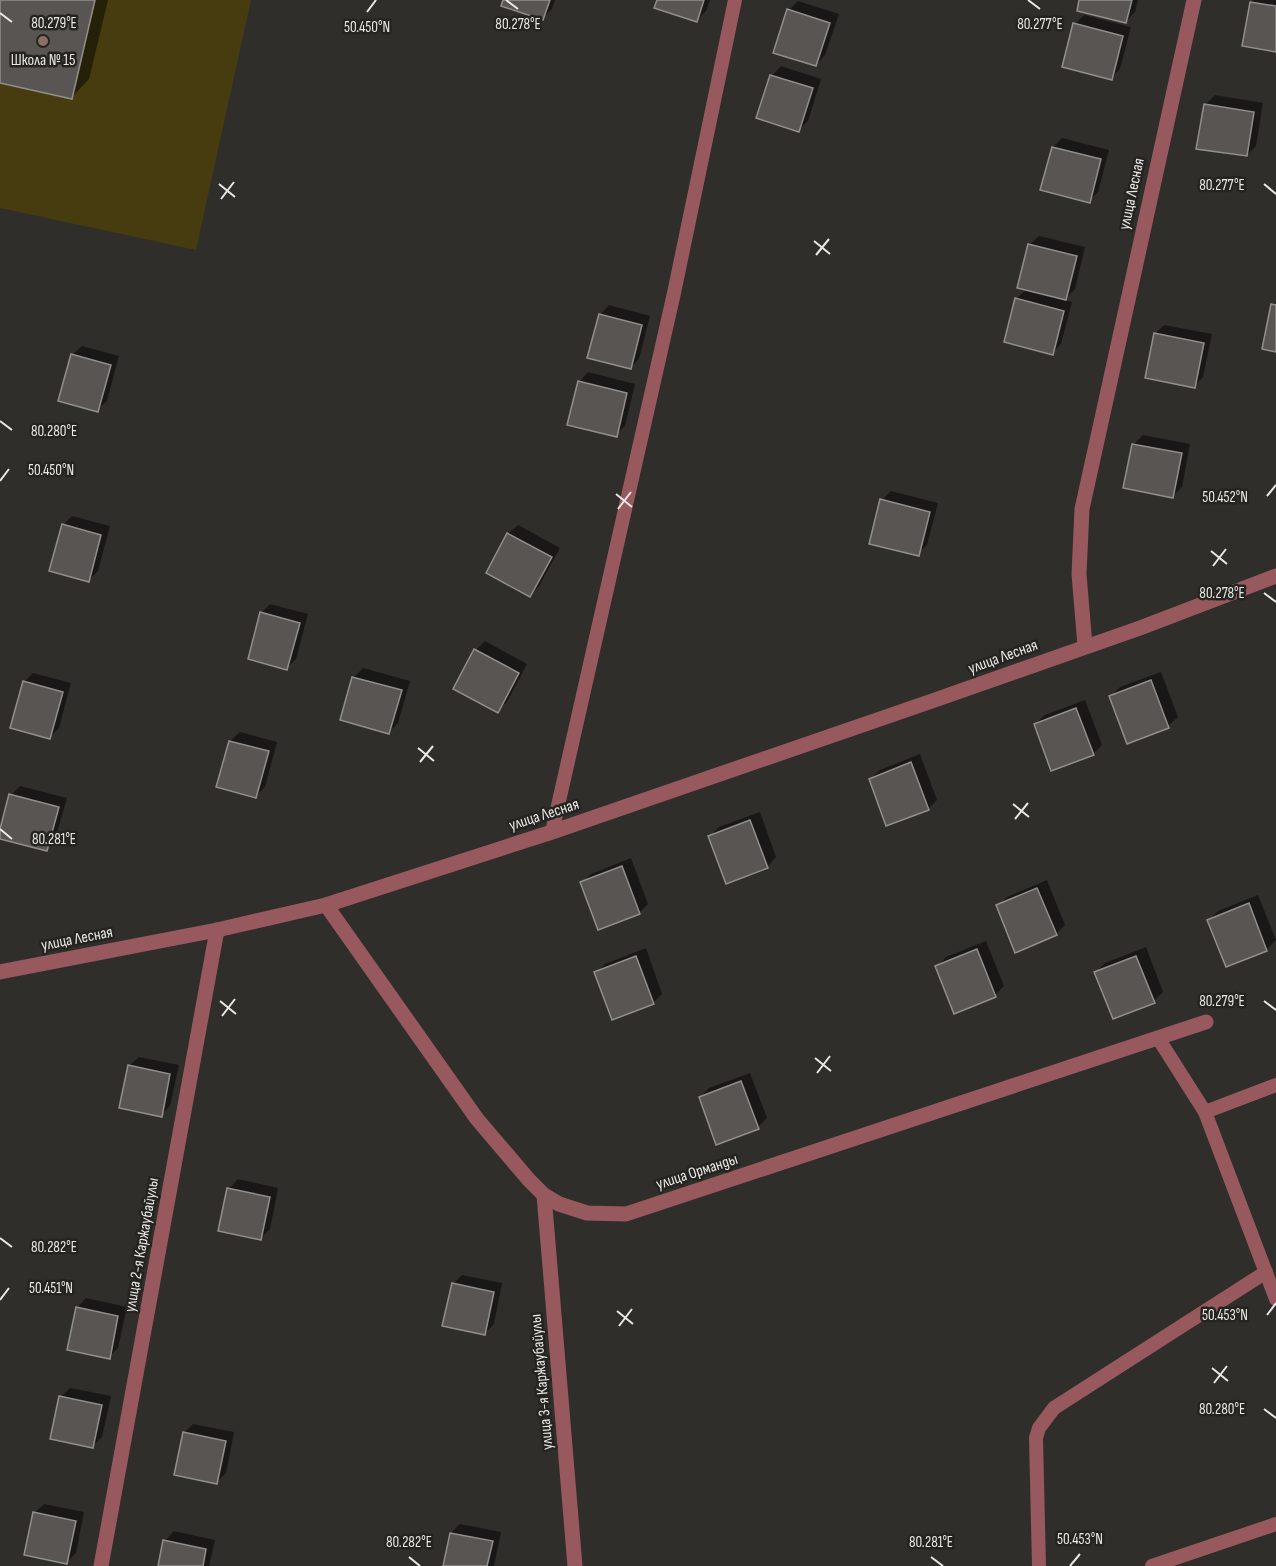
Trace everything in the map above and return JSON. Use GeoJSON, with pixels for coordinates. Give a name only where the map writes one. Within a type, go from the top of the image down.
{"type":"FeatureCollection","features":[{"type":"Feature","properties":{"kind":"street","name":"улица Лесная"},"geometry":{"type":"LineString","coordinates":[[1085,646],[1079,574],[1082,509],[1194,0]]}},
{"type":"Feature","properties":{"kind":"street","name":"улица Лесная"},"geometry":{"type":"LineString","coordinates":[[0,972],[217,930],[326,905],[552,832],[921,705],[1140,628],[1276,576]]}},
{"type":"Feature","properties":{"kind":"street","name":"улица Орманды"},"geometry":{"type":"LineString","coordinates":[[326,905],[477,1119],[544,1195],[559,1204],[587,1213],[626,1214],[1206,1022]]}},
{"type":"Feature","properties":{"kind":"street","name":"улица 2-я Каржаубайулы"},"geometry":{"type":"LineString","coordinates":[[101,1566],[217,930]]}},
{"type":"Feature","properties":{"kind":"street","name":"улица 3-я Каржаубайулы"},"geometry":{"type":"LineString","coordinates":[[544,1195],[575,1566]]}},
{"type":"Feature","properties":{"kind":"lane"},"geometry":{"type":"LineString","coordinates":[[552,832],[674,293],[735,0]]}},
{"type":"Feature","properties":{"kind":"lane"},"geometry":{"type":"LineString","coordinates":[[1158,1038],[1205,1112],[1276,1299]]}},
{"type":"Feature","properties":{"kind":"lane"},"geometry":{"type":"LineString","coordinates":[[1205,1112],[1276,1085]]}},
{"type":"Feature","properties":{"kind":"lane"},"geometry":{"type":"LineString","coordinates":[[1040,1566],[1036,1438],[1039,1428],[1054,1408],[1266,1272]]}},
{"type":"Feature","properties":{"kind":"lane"},"geometry":{"type":"LineString","coordinates":[[1152,1566],[1276,1524]]}},
{"type":"Feature","properties":{"kind":"shaded area"},"geometry":{"type":"Polygon","coordinates":[[[0,0],[251,0],[196,250],[0,208],[0,0]]]}},
{"type":"Feature","properties":{"kind":"building","name":"Школа № 15"},"geometry":{"type":"Polygon","coordinates":[[[0,0],[95,0],[72,99],[0,83],[0,0]]]}},
{"type":"Feature","properties":{"kind":"building"},"geometry":{"type":"Polygon","coordinates":[[[503,0],[550,0],[543,20],[501,6],[503,0]]]}},
{"type":"Feature","properties":{"kind":"building"},"geometry":{"type":"Polygon","coordinates":[[[657,0],[704,0],[697,22],[654,8],[657,0]]]}},
{"type":"Feature","properties":{"kind":"building"},"geometry":{"type":"Polygon","coordinates":[[[1079,0],[1132,0],[1126,23],[1077,11],[1079,0]]]}},
{"type":"Feature","properties":{"kind":"building"},"geometry":{"type":"Polygon","coordinates":[[[1250,2],[1276,6],[1276,52],[1242,46],[1250,2]]]}},
{"type":"Feature","properties":{"kind":"building"},"geometry":{"type":"Polygon","coordinates":[[[787,9],[830,23],[816,66],[773,53],[787,9]]]}},
{"type":"Feature","properties":{"kind":"building"},"geometry":{"type":"Polygon","coordinates":[[[1073,23],[1123,36],[1112,80],[1062,67],[1073,23]]]}},
{"type":"Feature","properties":{"kind":"building"},"geometry":{"type":"Polygon","coordinates":[[[770,75],[813,88],[799,132],[756,118],[770,75]]]}},
{"type":"Feature","properties":{"kind":"building"},"geometry":{"type":"Polygon","coordinates":[[[1204,104],[1254,112],[1247,156],[1196,149],[1204,104]]]}},
{"type":"Feature","properties":{"kind":"building"},"geometry":{"type":"Polygon","coordinates":[[[1052,147],[1101,159],[1090,203],[1040,190],[1052,147]]]}},
{"type":"Feature","properties":{"kind":"building"},"geometry":{"type":"Polygon","coordinates":[[[1028,244],[1077,256],[1066,300],[1017,288],[1028,244]]]}},
{"type":"Feature","properties":{"kind":"building"},"geometry":{"type":"Polygon","coordinates":[[[1015,298],[1064,311],[1053,355],[1004,342],[1015,298]]]}},
{"type":"Feature","properties":{"kind":"building"},"geometry":{"type":"Polygon","coordinates":[[[1271,304],[1276,305],[1276,352],[1262,349],[1271,304]]]}},
{"type":"Feature","properties":{"kind":"building"},"geometry":{"type":"Polygon","coordinates":[[[599,314],[642,325],[631,369],[587,358],[599,314]]]}},
{"type":"Feature","properties":{"kind":"building"},"geometry":{"type":"Polygon","coordinates":[[[1154,333],[1204,343],[1195,388],[1145,378],[1154,333]]]}},
{"type":"Feature","properties":{"kind":"building"},"geometry":{"type":"Polygon","coordinates":[[[71,354],[111,365],[98,412],[58,401],[71,354]]]}},
{"type":"Feature","properties":{"kind":"building"},"geometry":{"type":"Polygon","coordinates":[[[578,381],[627,393],[617,437],[567,425],[578,381]]]}},
{"type":"Feature","properties":{"kind":"building"},"geometry":{"type":"Polygon","coordinates":[[[1132,444],[1182,453],[1173,498],[1123,488],[1132,444]]]}},
{"type":"Feature","properties":{"kind":"building"},"geometry":{"type":"Polygon","coordinates":[[[880,499],[930,512],[919,556],[869,544],[880,499]]]}},
{"type":"Feature","properties":{"kind":"building"},"geometry":{"type":"Polygon","coordinates":[[[62,524],[101,535],[89,582],[49,571],[62,524]]]}},
{"type":"Feature","properties":{"kind":"building"},"geometry":{"type":"Polygon","coordinates":[[[507,533],[552,557],[530,597],[486,573],[507,533]]]}},
{"type":"Feature","properties":{"kind":"building"},"geometry":{"type":"Polygon","coordinates":[[[260,612],[300,623],[287,670],[248,659],[260,612]]]}},
{"type":"Feature","properties":{"kind":"building"},"geometry":{"type":"Polygon","coordinates":[[[474,649],[519,673],[498,713],[453,689],[474,649]]]}},
{"type":"Feature","properties":{"kind":"building"},"geometry":{"type":"Polygon","coordinates":[[[352,677],[402,690],[389,734],[340,720],[352,677]]]}},
{"type":"Feature","properties":{"kind":"building"},"geometry":{"type":"Polygon","coordinates":[[[1151,680],[1169,728],[1127,744],[1109,696],[1151,680]]]}},
{"type":"Feature","properties":{"kind":"building"},"geometry":{"type":"Polygon","coordinates":[[[23,681],[63,692],[50,739],[10,728],[23,681]]]}},
{"type":"Feature","properties":{"kind":"building"},"geometry":{"type":"Polygon","coordinates":[[[1076,708],[1094,755],[1051,771],[1034,724],[1076,708]]]}},
{"type":"Feature","properties":{"kind":"building"},"geometry":{"type":"Polygon","coordinates":[[[229,741],[269,751],[256,798],[216,787],[229,741]]]}},
{"type":"Feature","properties":{"kind":"building"},"geometry":{"type":"Polygon","coordinates":[[[911,762],[929,810],[886,826],[869,779],[911,762]]]}},
{"type":"Feature","properties":{"kind":"building"},"geometry":{"type":"Polygon","coordinates":[[[9,794],[59,807],[47,851],[0,839],[0,829],[9,794]]]}},
{"type":"Feature","properties":{"kind":"building"},"geometry":{"type":"Polygon","coordinates":[[[750,820],[768,868],[726,884],[708,836],[750,820]]]}},
{"type":"Feature","properties":{"kind":"building"},"geometry":{"type":"Polygon","coordinates":[[[622,866],[640,914],[598,930],[580,882],[622,866]]]}},
{"type":"Feature","properties":{"kind":"building"},"geometry":{"type":"Polygon","coordinates":[[[1037,888],[1057,935],[1015,953],[996,905],[1037,888]]]}},
{"type":"Feature","properties":{"kind":"building"},"geometry":{"type":"Polygon","coordinates":[[[1249,903],[1267,951],[1226,967],[1207,920],[1249,903]]]}},
{"type":"Feature","properties":{"kind":"building"},"geometry":{"type":"Polygon","coordinates":[[[977,949],[996,997],[954,1014],[935,966],[977,949]]]}},
{"type":"Feature","properties":{"kind":"building"},"geometry":{"type":"Polygon","coordinates":[[[636,956],[654,1004],[612,1020],[594,972],[636,956]]]}},
{"type":"Feature","properties":{"kind":"building"},"geometry":{"type":"Polygon","coordinates":[[[1136,956],[1155,1003],[1113,1019],[1094,972],[1136,956]]]}},
{"type":"Feature","properties":{"kind":"building"},"geometry":{"type":"Polygon","coordinates":[[[128,1065],[170,1074],[162,1117],[119,1108],[128,1065]]]}},
{"type":"Feature","properties":{"kind":"building"},"geometry":{"type":"Polygon","coordinates":[[[741,1081],[759,1129],[716,1145],[699,1097],[741,1081]]]}},
{"type":"Feature","properties":{"kind":"building"},"geometry":{"type":"Polygon","coordinates":[[[227,1188],[270,1197],[261,1240],[218,1231],[227,1188]]]}},
{"type":"Feature","properties":{"kind":"building"},"geometry":{"type":"Polygon","coordinates":[[[452,1283],[494,1292],[485,1335],[442,1326],[452,1283]]]}},
{"type":"Feature","properties":{"kind":"building"},"geometry":{"type":"Polygon","coordinates":[[[76,1307],[118,1316],[110,1359],[67,1350],[76,1307]]]}},
{"type":"Feature","properties":{"kind":"building"},"geometry":{"type":"Polygon","coordinates":[[[59,1396],[102,1405],[93,1448],[50,1439],[59,1396]]]}},
{"type":"Feature","properties":{"kind":"building"},"geometry":{"type":"Polygon","coordinates":[[[183,1432],[226,1441],[217,1484],[174,1475],[183,1432]]]}},
{"type":"Feature","properties":{"kind":"building"},"geometry":{"type":"Polygon","coordinates":[[[33,1512],[76,1521],[67,1564],[24,1555],[33,1512]]]}},
{"type":"Feature","properties":{"kind":"building"},"geometry":{"type":"Polygon","coordinates":[[[450,1533],[493,1541],[487,1566],[443,1566],[450,1533]]]}},
{"type":"Feature","properties":{"kind":"building"},"geometry":{"type":"Polygon","coordinates":[[[163,1540],[206,1549],[203,1566],[158,1566],[163,1540]]]}},
{"type":"Feature","properties":{"kind":"place","name":"Школа № 15"},"geometry":{"type":"Point","coordinates":[43,41]}}]}
